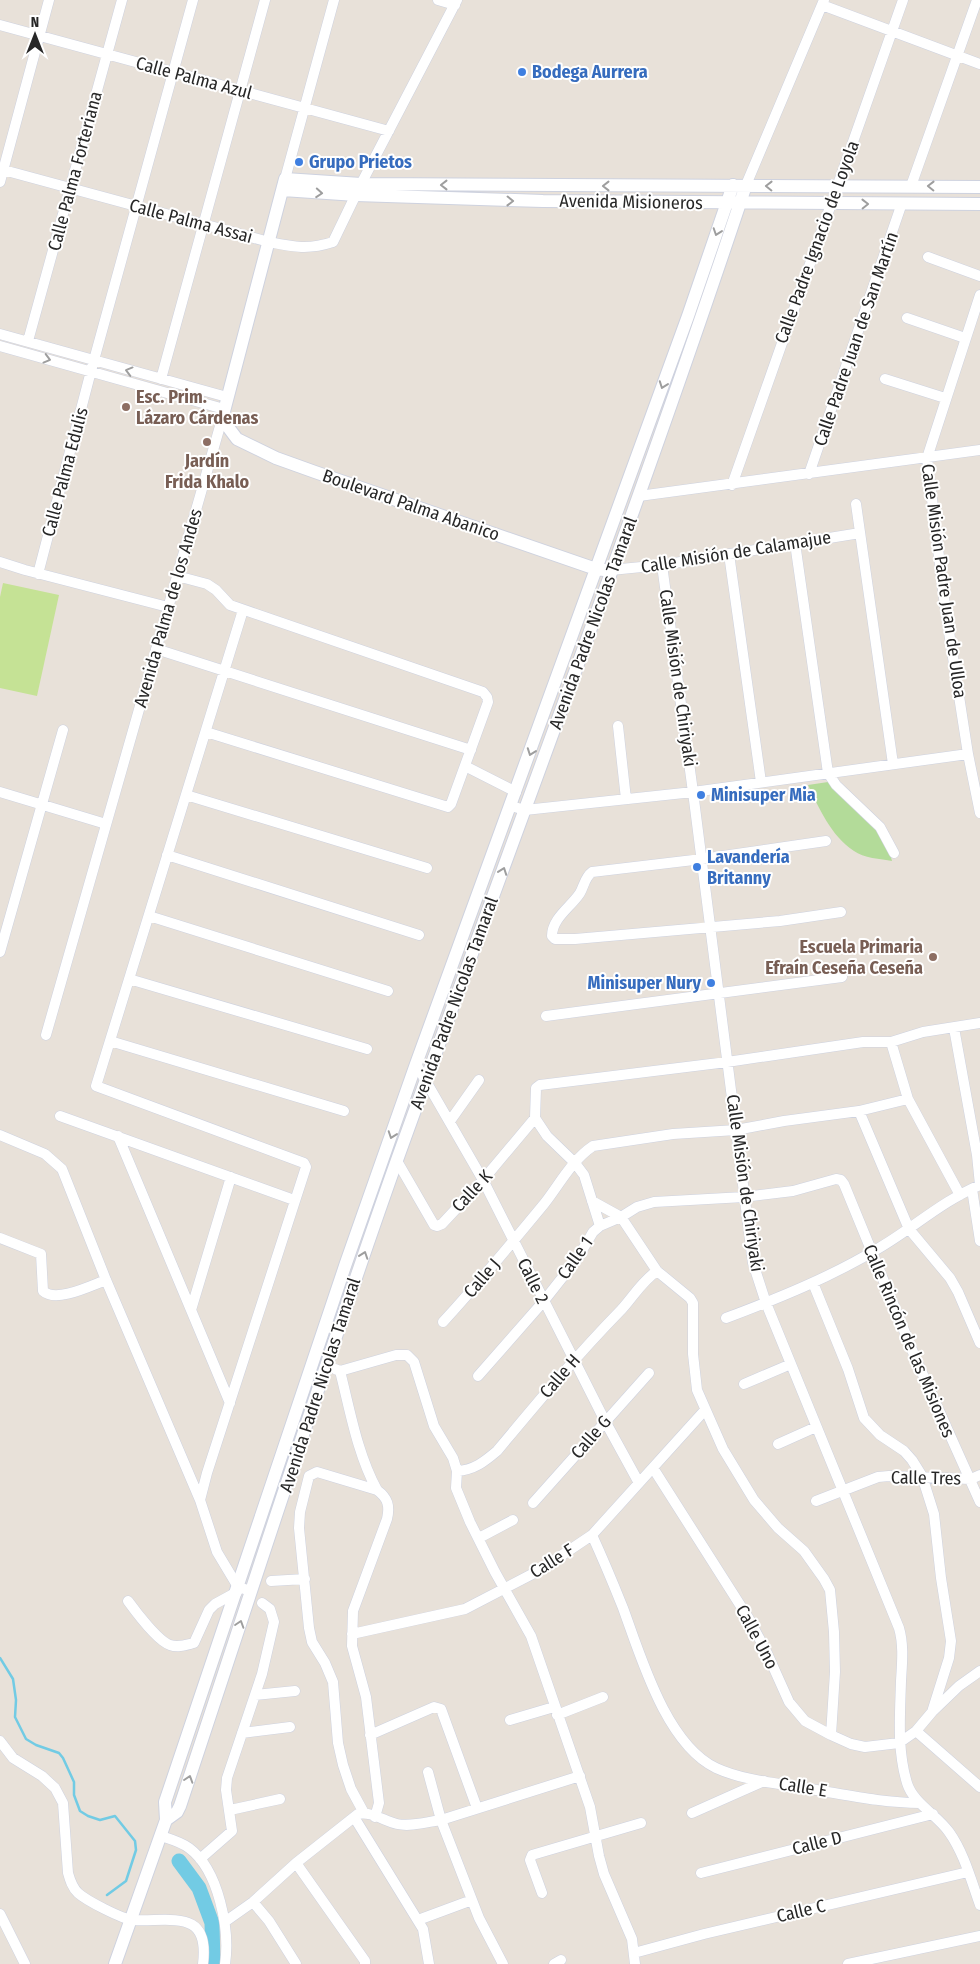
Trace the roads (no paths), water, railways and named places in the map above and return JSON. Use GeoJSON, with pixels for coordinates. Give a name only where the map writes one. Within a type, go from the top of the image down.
{"type":"FeatureCollection","features":[{"type":"Feature","properties":{"kind":"street"},"geometry":{"type":"LineString","coordinates":[[0,182],[49,0]]}},
{"type":"Feature","properties":{"kind":"street","name":"Calle Palma Forteriana"},"geometry":{"type":"LineString","coordinates":[[28,341],[122,0]]}},
{"type":"Feature","properties":{"kind":"street"},"geometry":{"type":"LineString","coordinates":[[94,361],[193,0]]}},
{"type":"Feature","properties":{"kind":"street"},"geometry":{"type":"LineString","coordinates":[[161,379],[266,0]]}},
{"type":"Feature","properties":{"kind":"street"},"geometry":{"type":"LineString","coordinates":[[284,184],[334,0]]}},
{"type":"Feature","properties":{"kind":"street"},"geometry":{"type":"LineString","coordinates":[[438,0],[456,2]]}},
{"type":"Feature","properties":{"kind":"street","name":"Calle Padre Ignacio de Loyola"},"geometry":{"type":"LineString","coordinates":[[732,485],[904,0]]}},
{"type":"Feature","properties":{"kind":"street"},"geometry":{"type":"LineString","coordinates":[[911,186],[977,0]]}},
{"type":"Feature","properties":{"kind":"street","name":"Calle Palma Assai"},"geometry":{"type":"LineString","coordinates":[[2,169],[269,242],[292,247],[315,248],[333,242],[456,2]]}},
{"type":"Feature","properties":{"kind":"street"},"geometry":{"type":"LineString","coordinates":[[739,185],[823,3],[980,64]]}},
{"type":"Feature","properties":{"kind":"street","name":"Calle Palma Azul"},"geometry":{"type":"LineString","coordinates":[[0,25],[389,131]]}},
{"type":"Feature","properties":{"kind":"street","name":"Avenida Misioneros"},"geometry":{"type":"LineString","coordinates":[[284,184],[534,201],[980,204]]}},
{"type":"Feature","properties":{"kind":"street","name":"Avenida Palma de los Andes"},"geometry":{"type":"LineString","coordinates":[[46,1036],[225,408],[284,184]]}},
{"type":"Feature","properties":{"kind":"street","name":"Avenida Misioneros"},"geometry":{"type":"LineString","coordinates":[[359,190],[739,185],[980,187]]}},
{"type":"Feature","properties":{"kind":"street","name":"Avenida Padre Nicolas Tamaral"},"geometry":{"type":"LineString","coordinates":[[166,1820],[180,1806],[397,1161],[639,496],[701,320],[739,185]]}},
{"type":"Feature","properties":{"kind":"street","name":"Avenida Padre Nicolas Tamaral"},"geometry":{"type":"LineString","coordinates":[[115,1964],[166,1820],[165,1802],[346,1263],[416,1064],[596,569],[734,203]]}},
{"type":"Feature","properties":{"kind":"street","name":"Calle Padre Juan de San Martín"},"geometry":{"type":"LineString","coordinates":[[809,474],[902,203]]}},
{"type":"Feature","properties":{"kind":"street"},"geometry":{"type":"LineString","coordinates":[[928,257],[980,276]]}},
{"type":"Feature","properties":{"kind":"street","name":"Calle Misión Padre Juan de Ulloa"},"geometry":{"type":"LineString","coordinates":[[980,295],[927,458],[945,606],[968,754],[980,813]]}},
{"type":"Feature","properties":{"kind":"street"},"geometry":{"type":"LineString","coordinates":[[907,318],[965,338]]}},
{"type":"Feature","properties":{"kind":"street"},"geometry":{"type":"LineString","coordinates":[[0,334],[161,379],[225,408]]}},
{"type":"Feature","properties":{"kind":"street"},"geometry":{"type":"LineString","coordinates":[[0,346],[225,408]]}},
{"type":"Feature","properties":{"kind":"street","name":"Calle Palma Edulis"},"geometry":{"type":"LineString","coordinates":[[38,574],[94,361]]}},
{"type":"Feature","properties":{"kind":"street"},"geometry":{"type":"LineString","coordinates":[[885,379],[945,398]]}},
{"type":"Feature","properties":{"kind":"street","name":"Boulevard Palma Abanico"},"geometry":{"type":"LineString","coordinates":[[225,408],[237,439],[276,458],[596,569],[611,570]]}},
{"type":"Feature","properties":{"kind":"street"},"geometry":{"type":"LineString","coordinates":[[639,496],[732,485],[980,450]]}},
{"type":"Feature","properties":{"kind":"street"},"geometry":{"type":"LineString","coordinates":[[856,504],[893,764]]}},
{"type":"Feature","properties":{"kind":"street","name":"Calle Misión de Calamajue"},"geometry":{"type":"LineString","coordinates":[[611,570],[662,565],[860,532]]}},
{"type":"Feature","properties":{"kind":"street"},"geometry":{"type":"LineString","coordinates":[[795,543],[828,773],[836,785],[880,827],[894,853]]}},
{"type":"Feature","properties":{"kind":"street"},"geometry":{"type":"LineString","coordinates":[[729,554],[761,782]]}},
{"type":"Feature","properties":{"kind":"street"},"geometry":{"type":"LineString","coordinates":[[0,562],[38,574],[168,607]]}},
{"type":"Feature","properties":{"kind":"street","name":"Calle Misión de Chiriyaki"},"geometry":{"type":"LineString","coordinates":[[662,565],[754,1263],[766,1303],[842,1492],[896,1618],[901,1636],[899,1743],[908,1785],[920,1802],[950,1834],[961,1853],[980,1905]]}},
{"type":"Feature","properties":{"kind":"street"},"geometry":{"type":"LineString","coordinates":[[177,576],[207,584],[216,590],[230,605],[243,610],[482,692],[487,696],[488,702],[452,804],[448,807],[206,732]]}},
{"type":"Feature","properties":{"kind":"street"},"geometry":{"type":"LineString","coordinates":[[200,1500],[207,1472],[306,1167],[304,1163],[96,1086],[243,610]]}},
{"type":"Feature","properties":{"kind":"street"},"geometry":{"type":"LineString","coordinates":[[156,649],[471,750]]}},
{"type":"Feature","properties":{"kind":"street"},"geometry":{"type":"LineString","coordinates":[[618,726],[626,799]]}},
{"type":"Feature","properties":{"kind":"street"},"geometry":{"type":"LineString","coordinates":[[0,952],[4,923],[42,804],[63,730]]}},
{"type":"Feature","properties":{"kind":"street"},"geometry":{"type":"LineString","coordinates":[[511,806],[525,810],[693,792],[968,754]]}},
{"type":"Feature","properties":{"kind":"street"},"geometry":{"type":"LineString","coordinates":[[465,766],[516,792]]}},
{"type":"Feature","properties":{"kind":"street"},"geometry":{"type":"LineString","coordinates":[[0,792],[106,824]]}},
{"type":"Feature","properties":{"kind":"street"},"geometry":{"type":"LineString","coordinates":[[186,795],[427,868]]}},
{"type":"Feature","properties":{"kind":"street"},"geometry":{"type":"LineString","coordinates":[[826,841],[702,859],[592,872],[588,875],[581,892],[564,911],[552,931],[552,936],[555,939],[576,939],[780,921],[841,912]]}},
{"type":"Feature","properties":{"kind":"street"},"geometry":{"type":"LineString","coordinates":[[168,856],[419,935]]}},
{"type":"Feature","properties":{"kind":"street"},"geometry":{"type":"LineString","coordinates":[[149,916],[388,991]]}},
{"type":"Feature","properties":{"kind":"street"},"geometry":{"type":"LineString","coordinates":[[546,1016],[842,977]]}},
{"type":"Feature","properties":{"kind":"street"},"geometry":{"type":"LineString","coordinates":[[129,979],[368,1049]]}},
{"type":"Feature","properties":{"kind":"street"},"geometry":{"type":"LineString","coordinates":[[600,1226],[584,1175],[575,1163],[547,1136],[535,1118],[536,1088],[540,1085],[727,1062],[863,1042],[891,1042],[924,1032],[980,1023]]}},
{"type":"Feature","properties":{"kind":"street"},"geometry":{"type":"LineString","coordinates":[[954,1028],[978,1155],[977,1186],[980,1241]]}},
{"type":"Feature","properties":{"kind":"street"},"geometry":{"type":"LineString","coordinates":[[110,1041],[344,1111]]}},
{"type":"Feature","properties":{"kind":"street"},"geometry":{"type":"LineString","coordinates":[[891,1042],[908,1099],[960,1195]]}},
{"type":"Feature","properties":{"kind":"street","name":"Calle 2"},"geometry":{"type":"LineString","coordinates":[[416,1064],[483,1180],[543,1302],[639,1483]]}},
{"type":"Feature","properties":{"kind":"street"},"geometry":{"type":"LineString","coordinates":[[450,1121],[479,1080]]}},
{"type":"Feature","properties":{"kind":"street","name":"Calle J"},"geometry":{"type":"LineString","coordinates":[[443,1322],[514,1241],[582,1153],[593,1146],[605,1142],[673,1134],[736,1130],[784,1121],[860,1111],[908,1099]]}},
{"type":"Feature","properties":{"kind":"street"},"geometry":{"type":"LineString","coordinates":[[860,1111],[908,1229],[950,1278],[980,1343]]}},
{"type":"Feature","properties":{"kind":"street"},"geometry":{"type":"LineString","coordinates":[[60,1116],[294,1200]]}},
{"type":"Feature","properties":{"kind":"street","name":"Calle K"},"geometry":{"type":"LineString","coordinates":[[397,1161],[434,1225],[438,1226],[483,1180],[535,1118]]}},
{"type":"Feature","properties":{"kind":"street"},"geometry":{"type":"LineString","coordinates":[[0,1135],[44,1154],[62,1169],[106,1280],[200,1500],[217,1552],[237,1590]]}},
{"type":"Feature","properties":{"kind":"street"},"geometry":{"type":"LineString","coordinates":[[118,1136],[230,1403]]}},
{"type":"Feature","properties":{"kind":"street"},"geometry":{"type":"LineString","coordinates":[[191,1310],[232,1177]]}},
{"type":"Feature","properties":{"kind":"street","name":"Calle 1"},"geometry":{"type":"LineString","coordinates":[[478,1376],[543,1302],[577,1259],[593,1232],[600,1226],[621,1217],[638,1206],[654,1202],[744,1197],[793,1191],[836,1179],[841,1180]]}},
{"type":"Feature","properties":{"kind":"street","name":"Calle Rincón de las Misiones"},"geometry":{"type":"LineString","coordinates":[[841,1180],[938,1411],[960,1459],[976,1477],[980,1502]]}},
{"type":"Feature","properties":{"kind":"street"},"geometry":{"type":"LineString","coordinates":[[726,1318],[813,1283],[871,1253],[977,1186]]}},
{"type":"Feature","properties":{"kind":"street"},"geometry":{"type":"LineString","coordinates":[[592,1201],[621,1217],[657,1271],[684,1292],[693,1303],[693,1354],[697,1390],[723,1449],[754,1500],[778,1528],[804,1550],[828,1586],[831,1596],[834,1632],[835,1672],[831,1735]]}},
{"type":"Feature","properties":{"kind":"street"},"geometry":{"type":"LineString","coordinates":[[0,1238],[41,1254],[43,1291],[48,1295],[64,1294],[106,1280]]}},
{"type":"Feature","properties":{"kind":"street","name":"Calle H"},"geometry":{"type":"LineString","coordinates":[[457,1471],[469,1470],[487,1460],[497,1451],[573,1360],[632,1299],[646,1278],[657,1271]]}},
{"type":"Feature","properties":{"kind":"street"},"geometry":{"type":"LineString","coordinates":[[813,1283],[848,1369],[864,1418],[880,1435],[904,1451],[922,1476],[934,1514],[941,1578],[952,1641],[949,1658],[932,1712]]}},
{"type":"Feature","properties":{"kind":"street"},"geometry":{"type":"LineString","coordinates":[[327,1366],[340,1370],[396,1354],[407,1355],[414,1362],[434,1426],[453,1458],[457,1471],[456,1488],[479,1538],[531,1636],[590,1807],[602,1868],[632,1939],[635,1959]]}},
{"type":"Feature","properties":{"kind":"street"},"geometry":{"type":"LineString","coordinates":[[744,1384],[791,1364]]}},
{"type":"Feature","properties":{"kind":"street"},"geometry":{"type":"LineString","coordinates":[[340,1370],[357,1438],[369,1475],[377,1490]]}},
{"type":"Feature","properties":{"kind":"street","name":"Calle G"},"geometry":{"type":"LineString","coordinates":[[533,1503],[649,1372]]}},
{"type":"Feature","properties":{"kind":"street","name":"Calle F"},"geometry":{"type":"LineString","coordinates":[[352,1634],[465,1609],[540,1570],[592,1535],[705,1410]]}},
{"type":"Feature","properties":{"kind":"street"},"geometry":{"type":"LineString","coordinates":[[778,1444],[816,1427]]}},
{"type":"Feature","properties":{"kind":"street","name":"Calle Uno"},"geometry":{"type":"LineString","coordinates":[[653,1468],[749,1619],[789,1702],[805,1721],[852,1744],[865,1747],[899,1743]]}},
{"type":"Feature","properties":{"kind":"street"},"geometry":{"type":"LineString","coordinates":[[364,1813],[343,1765],[338,1743],[333,1682],[325,1663],[312,1642],[299,1528],[300,1512],[309,1476],[317,1472],[377,1490],[384,1495],[389,1508],[387,1519],[353,1611],[352,1646],[366,1697],[379,1803],[375,1817]]}},
{"type":"Feature","properties":{"kind":"street","name":"Calle Tres"},"geometry":{"type":"LineString","coordinates":[[816,1501],[878,1477],[976,1477]]}},
{"type":"Feature","properties":{"kind":"street"},"geometry":{"type":"LineString","coordinates":[[479,1538],[513,1520]]}},
{"type":"Feature","properties":{"kind":"street"},"geometry":{"type":"LineString","coordinates":[[592,1535],[656,1693],[677,1732],[693,1751],[716,1768],[764,1781]]}},
{"type":"Feature","properties":{"kind":"street"},"geometry":{"type":"LineString","coordinates":[[271,1581],[305,1579]]}},
{"type":"Feature","properties":{"kind":"street"},"geometry":{"type":"LineString","coordinates":[[128,1601],[145,1623],[168,1645],[181,1647],[194,1643],[209,1610],[215,1604],[237,1590],[252,1591]]}},
{"type":"Feature","properties":{"kind":"street"},"geometry":{"type":"LineString","coordinates":[[200,1859],[232,1831],[226,1790],[227,1778],[262,1674],[274,1622],[270,1609],[262,1603]]}},
{"type":"Feature","properties":{"kind":"street"},"geometry":{"type":"LineString","coordinates":[[899,1743],[916,1730],[959,1686],[980,1671]]}},
{"type":"Feature","properties":{"kind":"street"},"geometry":{"type":"LineString","coordinates":[[255,1695],[295,1691]]}},
{"type":"Feature","properties":{"kind":"street"},"geometry":{"type":"LineString","coordinates":[[510,1720],[556,1711],[603,1697]]}},
{"type":"Feature","properties":{"kind":"street"},"geometry":{"type":"LineString","coordinates":[[370,1735],[434,1708],[438,1707],[441,1709],[478,1808]]}},
{"type":"Feature","properties":{"kind":"street"},"geometry":{"type":"LineString","coordinates":[[242,1734],[290,1727]]}},
{"type":"Feature","properties":{"kind":"street"},"geometry":{"type":"LineString","coordinates":[[916,1730],[980,1787]]}},
{"type":"Feature","properties":{"kind":"street"},"geometry":{"type":"LineString","coordinates":[[0,1742],[13,1758],[42,1776],[54,1788],[63,1803],[68,1873],[71,1883],[78,1893],[93,1903],[130,1920],[183,1920],[196,1928],[202,1936],[203,1964]]}},
{"type":"Feature","properties":{"kind":"street"},"geometry":{"type":"LineString","coordinates":[[428,1772],[441,1820],[472,1900],[503,1964]]}},
{"type":"Feature","properties":{"kind":"street"},"geometry":{"type":"LineString","coordinates":[[226,1921],[253,1902],[296,1863],[354,1817],[364,1813],[399,1824],[418,1824],[441,1820],[580,1776]]}},
{"type":"Feature","properties":{"kind":"street","name":"Calle E"},"geometry":{"type":"LineString","coordinates":[[692,1813],[764,1781],[890,1801],[920,1802]]}},
{"type":"Feature","properties":{"kind":"street"},"geometry":{"type":"LineString","coordinates":[[230,1810],[280,1799]]}},
{"type":"Feature","properties":{"kind":"street","name":"Calle D"},"geometry":{"type":"LineString","coordinates":[[701,1873],[933,1814]]}},
{"type":"Feature","properties":{"kind":"street"},"geometry":{"type":"LineString","coordinates":[[354,1817],[418,1920],[422,1930],[428,1963]]}},
{"type":"Feature","properties":{"kind":"street"},"geometry":{"type":"LineString","coordinates":[[542,1893],[530,1857],[641,1823]]}},
{"type":"Feature","properties":{"kind":"street"},"geometry":{"type":"LineString","coordinates":[[160,1836],[190,1848],[200,1859],[213,1880],[226,1921],[227,1950],[225,1964]]}},
{"type":"Feature","properties":{"kind":"street"},"geometry":{"type":"LineString","coordinates":[[296,1863],[365,1961],[365,1964]]}},
{"type":"Feature","properties":{"kind":"street","name":"Calle C"},"geometry":{"type":"LineString","coordinates":[[635,1959],[704,1934],[968,1872]]}},
{"type":"Feature","properties":{"kind":"street"},"geometry":{"type":"LineString","coordinates":[[418,1920],[472,1900]]}},
{"type":"Feature","properties":{"kind":"street"},"geometry":{"type":"LineString","coordinates":[[253,1902],[270,1921],[296,1964]]}},
{"type":"Feature","properties":{"kind":"street"},"geometry":{"type":"LineString","coordinates":[[0,1914],[25,1964]]}},
{"type":"Feature","properties":{"kind":"street"},"geometry":{"type":"LineString","coordinates":[[848,1964],[980,1936]]}},
{"type":"Feature","properties":{"kind":"waterway"},"geometry":{"type":"LineString","coordinates":[[0,1658],[13,1679],[16,1700],[15,1717],[26,1739],[36,1745],[59,1753],[63,1758],[74,1782],[74,1795],[80,1811],[100,1820],[115,1816],[135,1841],[136,1850],[126,1881],[107,1895]]}},
{"type":"Feature","properties":{"kind":"waterway"},"geometry":{"type":"LineString","coordinates":[[179,1861],[199,1888],[212,1923],[213,1964]]}},
{"type":"Feature","properties":{"kind":"place","name":"Bodega Aurrera"},"geometry":{"type":"Point","coordinates":[522,72]}},
{"type":"Feature","properties":{"kind":"place","name":"Grupo Prietos"},"geometry":{"type":"Point","coordinates":[299,162]}},
{"type":"Feature","properties":{"kind":"place","name":"Esc. Prim. Lázaro Cárdenas"},"geometry":{"type":"Point","coordinates":[126,407]}},
{"type":"Feature","properties":{"kind":"place","name":"Jardín Frida Khalo"},"geometry":{"type":"Point","coordinates":[207,442]}},
{"type":"Feature","properties":{"kind":"place","name":"Minisuper Mia"},"geometry":{"type":"Point","coordinates":[701,795]}},
{"type":"Feature","properties":{"kind":"place","name":"Lavandería Britanny"},"geometry":{"type":"Point","coordinates":[697,867]}},
{"type":"Feature","properties":{"kind":"place","name":"Escuela Primaria Efraín Ceseña Ceseña"},"geometry":{"type":"Point","coordinates":[933,957]}},
{"type":"Feature","properties":{"kind":"place","name":"Minisuper Nury"},"geometry":{"type":"Point","coordinates":[711,983]}}]}
